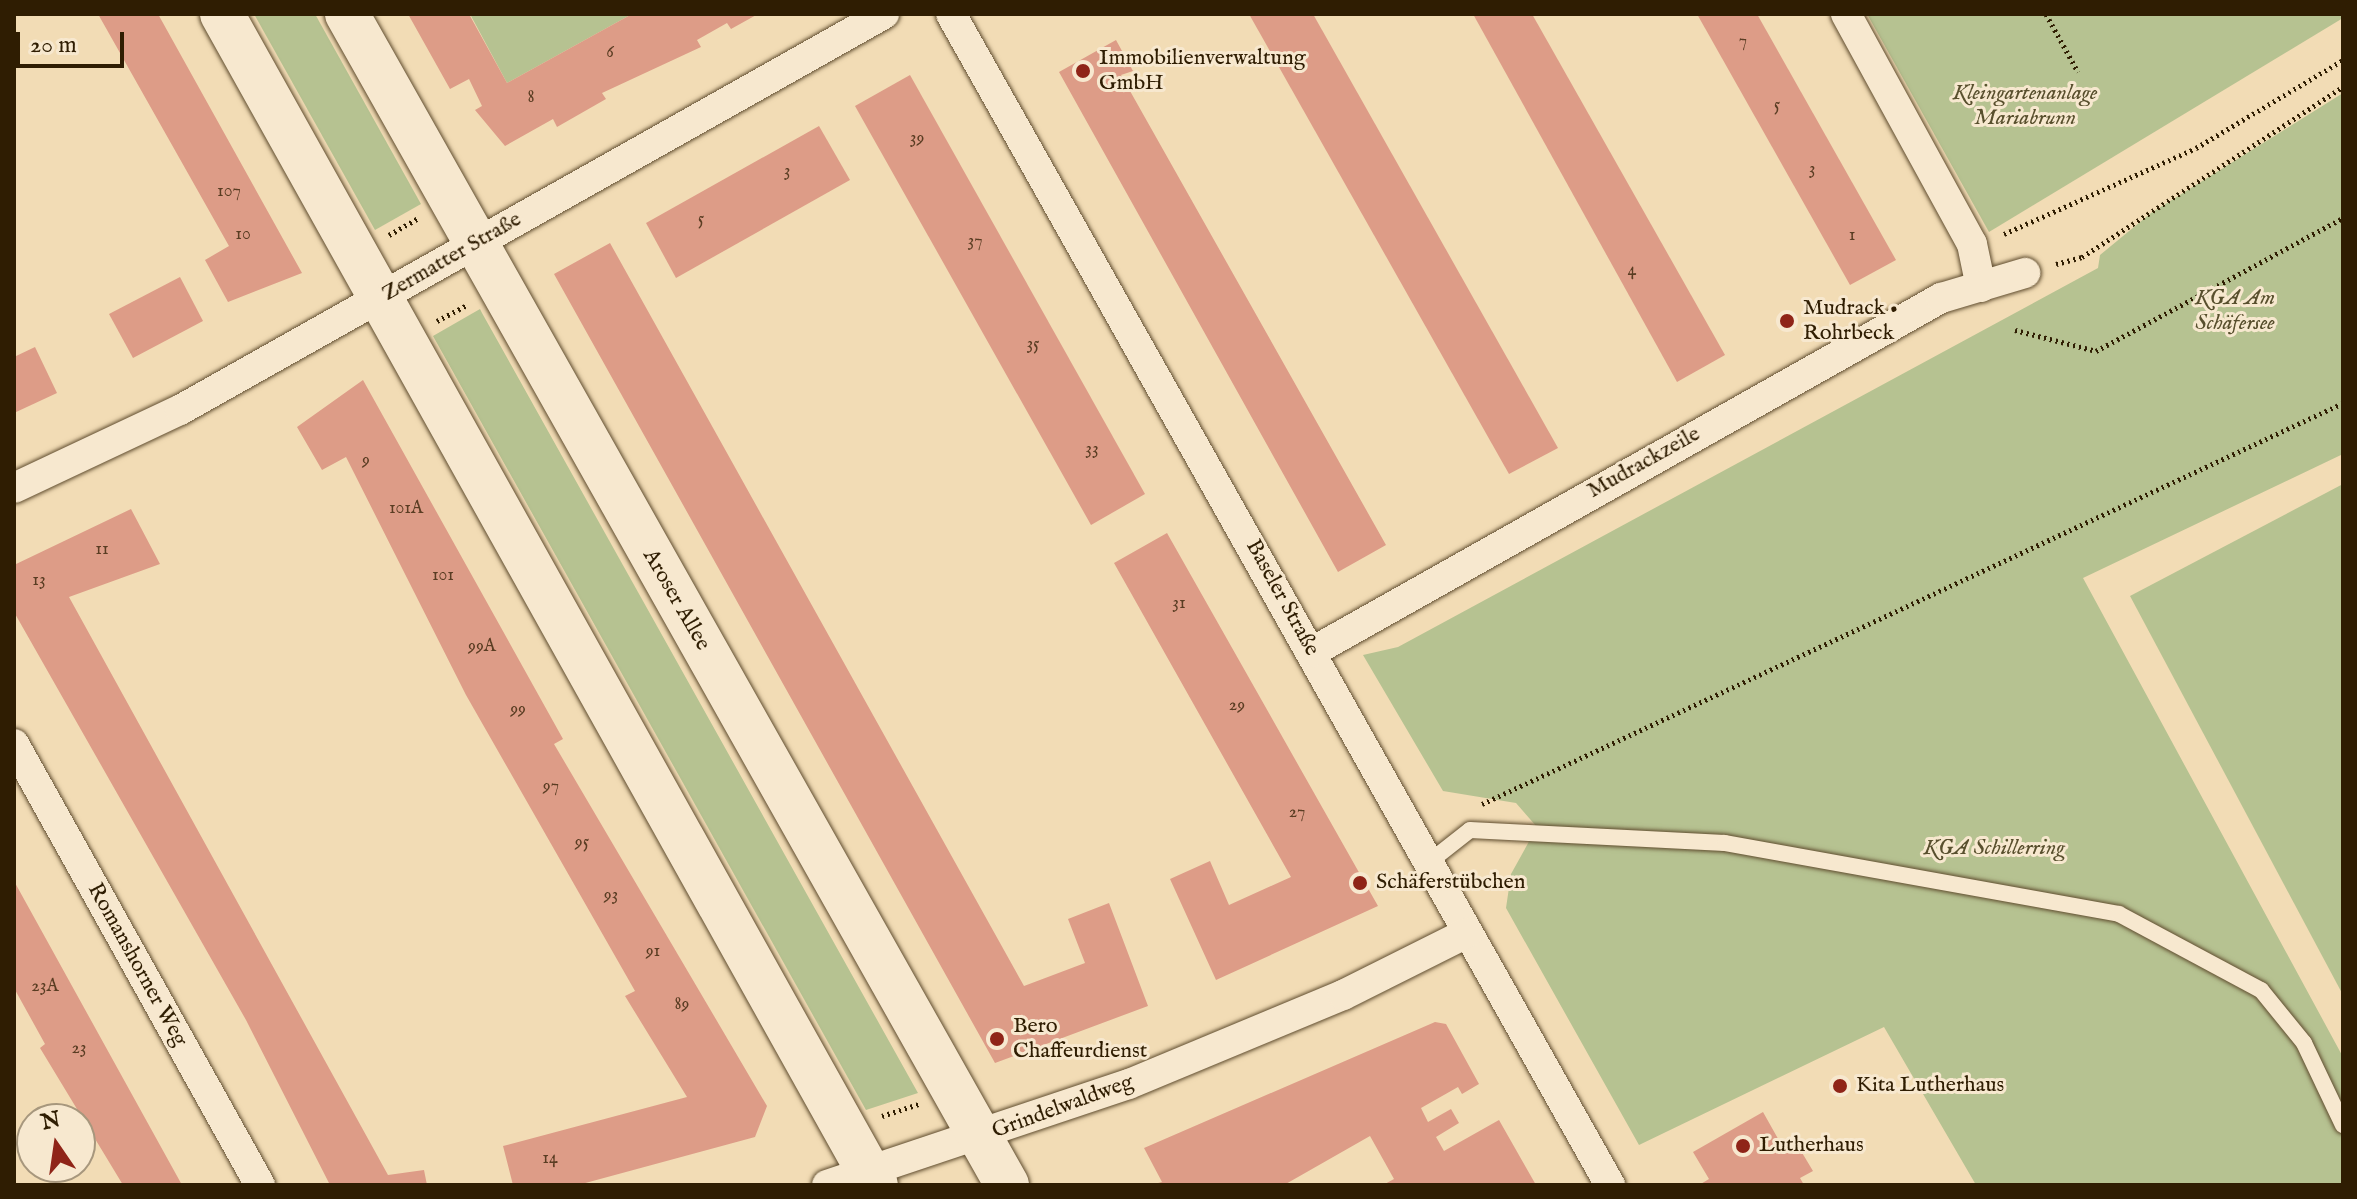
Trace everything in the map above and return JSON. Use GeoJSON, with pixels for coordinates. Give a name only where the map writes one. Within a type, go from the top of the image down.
{"type":"FeatureCollection","features":[{"type":"Feature","properties":{"kind":"main road"},"geometry":{"type":"LineString","coordinates":[[222,14],[873,1179]]}},
{"type":"Feature","properties":{"kind":"main road","name":"Aroser Allee"},"geometry":{"type":"LineString","coordinates":[[347,14],[1007,1185]]}},
{"type":"Feature","properties":{"kind":"street","name":"Zermatter Straße"},"geometry":{"type":"LineString","coordinates":[[14,488],[180,410],[884,14]]}},
{"type":"Feature","properties":{"kind":"street","name":"Baseler Straße"},"geometry":{"type":"LineString","coordinates":[[951,14],[1610,1185]]}},
{"type":"Feature","properties":{"kind":"street"},"geometry":{"type":"LineString","coordinates":[[1846,14],[1972,244],[1981,287]]}},
{"type":"Feature","properties":{"kind":"street","name":"Mudrackzeile"},"geometry":{"type":"LineString","coordinates":[[1312,652],[1941,298],[2025,273]]}},
{"type":"Feature","properties":{"kind":"street","name":"Romanshorner Weg"},"geometry":{"type":"LineString","coordinates":[[14,744],[260,1185]]}},
{"type":"Feature","properties":{"kind":"street","name":"Grindelwaldweg"},"geometry":{"type":"LineString","coordinates":[[827,1185],[873,1179],[1233,1042],[1467,933]]}},
{"type":"Feature","properties":{"kind":"lane"},"geometry":{"type":"LineString","coordinates":[[1428,863],[1470,830],[1725,843],[2119,914],[2261,990],[2304,1043],[2343,1125]]}},
{"type":"Feature","properties":{"kind":"path"},"geometry":{"type":"LineString","coordinates":[[2046,14],[2078,72]]}},
{"type":"Feature","properties":{"kind":"path"},"geometry":{"type":"LineString","coordinates":[[1972,244],[2113,189],[2343,60]]}},
{"type":"Feature","properties":{"kind":"path"},"geometry":{"type":"LineString","coordinates":[[2025,273],[2082,257],[2343,87]]}},
{"type":"Feature","properties":{"kind":"path"},"geometry":{"type":"LineString","coordinates":[[381,240],[426,213]]}},
{"type":"Feature","properties":{"kind":"path"},"geometry":{"type":"LineString","coordinates":[[2015,330],[2096,351],[2343,218]]}},
{"type":"Feature","properties":{"kind":"path"},"geometry":{"type":"LineString","coordinates":[[428,326],[475,301]]}},
{"type":"Feature","properties":{"kind":"path"},"geometry":{"type":"LineString","coordinates":[[1470,830],[1481,805],[1505,789],[2343,403]]}},
{"type":"Feature","properties":{"kind":"path"},"geometry":{"type":"LineString","coordinates":[[871,1120],[923,1103]]}},
{"type":"Feature","properties":{"kind":"green space"},"geometry":{"type":"Polygon","coordinates":[[[254,14],[315,14],[421,204],[375,230],[254,14]]]}},
{"type":"Feature","properties":{"kind":"green space"},"geometry":{"type":"Polygon","coordinates":[[[470,14],[632,14],[507,83],[470,14]]]}},
{"type":"Feature","properties":{"kind":"green space","name":"Kleingartenanlage Mariabrunn"},"geometry":{"type":"Polygon","coordinates":[[[1867,14],[2343,14],[2343,18],[1989,232],[1867,14]]]}},
{"type":"Feature","properties":{"kind":"green space"},"geometry":{"type":"Polygon","coordinates":[[[2343,93],[2343,454],[2083,578],[2343,1057],[2343,1185],[1976,1185],[1884,1027],[1639,1145],[1506,908],[1511,874],[1537,827],[1516,803],[1443,791],[1363,655],[1398,647],[2098,268],[2100,255],[2151,213],[2343,93]]]}},
{"type":"Feature","properties":{"kind":"green space"},"geometry":{"type":"Polygon","coordinates":[[[480,309],[918,1093],[866,1110],[433,336],[480,309]]]}},
{"type":"Feature","properties":{"kind":"green space"},"geometry":{"type":"Polygon","coordinates":[[[2343,484],[2343,995],[2130,596],[2343,484]]]}},
{"type":"Feature","properties":{"kind":"building"},"geometry":{"type":"Polygon","coordinates":[[[98,14],[158,14],[302,273],[228,302],[205,260],[229,246],[98,14]]]}},
{"type":"Feature","properties":{"kind":"building"},"geometry":{"type":"Polygon","coordinates":[[[408,14],[469,14],[507,83],[632,14],[758,14],[731,29],[727,23],[697,40],[701,47],[602,93],[606,99],[557,127],[553,119],[505,146],[475,110],[482,106],[469,79],[450,89],[408,14]]]}},
{"type":"Feature","properties":{"kind":"building"},"geometry":{"type":"Polygon","coordinates":[[[1249,14],[1313,14],[1558,448],[1509,474],[1249,14]]]}},
{"type":"Feature","properties":{"kind":"building"},"geometry":{"type":"Polygon","coordinates":[[[1473,14],[1532,14],[1725,355],[1677,382],[1473,14]]]}},
{"type":"Feature","properties":{"kind":"building"},"geometry":{"type":"Polygon","coordinates":[[[1697,14],[1757,14],[1896,260],[1850,285],[1697,14]]]}},
{"type":"Feature","properties":{"kind":"building"},"geometry":{"type":"Polygon","coordinates":[[[1116,40],[1133,71],[1121,75],[1386,545],[1338,572],[1059,72],[1116,40]]]}},
{"type":"Feature","properties":{"kind":"building"},"geometry":{"type":"Polygon","coordinates":[[[910,75],[1145,494],[1091,525],[855,106],[910,75]]]}},
{"type":"Feature","properties":{"kind":"building"},"geometry":{"type":"Polygon","coordinates":[[[819,126],[850,180],[676,278],[646,223],[819,126]]]}},
{"type":"Feature","properties":{"kind":"building"},"geometry":{"type":"Polygon","coordinates":[[[610,243],[1024,986],[1085,963],[1068,919],[1109,903],[1148,1006],[995,1063],[554,274],[610,243]]]}},
{"type":"Feature","properties":{"kind":"building"},"geometry":{"type":"Polygon","coordinates":[[[180,277],[203,321],[133,358],[109,314],[180,277]]]}},
{"type":"Feature","properties":{"kind":"building"},"geometry":{"type":"Polygon","coordinates":[[[35,347],[57,393],[14,413],[14,357],[35,347]]]}},
{"type":"Feature","properties":{"kind":"building"},"geometry":{"type":"Polygon","coordinates":[[[363,380],[563,739],[554,744],[767,1106],[755,1137],[578,1185],[513,1185],[503,1146],[687,1097],[625,996],[635,991],[466,695],[346,457],[322,470],[297,427],[363,380]]]}},
{"type":"Feature","properties":{"kind":"building"},"geometry":{"type":"Polygon","coordinates":[[[131,509],[160,564],[69,597],[388,1175],[424,1170],[427,1185],[330,1185],[246,1020],[14,612],[14,565],[131,509]]]}},
{"type":"Feature","properties":{"kind":"building"},"geometry":{"type":"Polygon","coordinates":[[[1167,533],[1378,906],[1216,980],[1170,879],[1210,861],[1229,905],[1291,877],[1114,563],[1167,533]]]}},
{"type":"Feature","properties":{"kind":"building"},"geometry":{"type":"Polygon","coordinates":[[[14,881],[182,1185],[123,1185],[96,1140],[96,1103],[73,1103],[40,1048],[45,1044],[14,988],[14,881]]]}},
{"type":"Feature","properties":{"kind":"building"},"geometry":{"type":"Polygon","coordinates":[[[1435,1022],[1446,1024],[1479,1084],[1462,1094],[1458,1087],[1421,1108],[1428,1122],[1451,1109],[1459,1123],[1436,1137],[1444,1151],[1499,1120],[1536,1185],[1383,1185],[1394,1179],[1370,1136],[1284,1185],[1150,1185],[1162,1182],[1144,1148],[1435,1022]]]}},
{"type":"Feature","properties":{"kind":"building","name":"Lutherhaus"},"geometry":{"type":"Polygon","coordinates":[[[1763,1112],[1786,1153],[1798,1146],[1813,1171],[1800,1178],[1804,1185],[1699,1185],[1709,1179],[1693,1152],[1763,1112]]]}},
{"type":"Feature","properties":{"kind":"place","name":"Immobilienverwaltung GmbH"},"geometry":{"type":"Point","coordinates":[1083,71]}},
{"type":"Feature","properties":{"kind":"place","name":"Mudrack • Rohrbeck"},"geometry":{"type":"Point","coordinates":[1787,321]}},
{"type":"Feature","properties":{"kind":"place","name":"Schäferstübchen"},"geometry":{"type":"Point","coordinates":[1360,883]}},
{"type":"Feature","properties":{"kind":"place","name":"Bero Chaffeurdienst"},"geometry":{"type":"Point","coordinates":[997,1039]}},
{"type":"Feature","properties":{"kind":"place","name":"Kita Lutherhaus"},"geometry":{"type":"Point","coordinates":[1840,1086]}},
{"type":"Feature","properties":{"kind":"place","name":"Lutherhaus"},"geometry":{"type":"Point","coordinates":[1743,1146]}},
{"type":"Feature","properties":{"kind":"park label","name":"KGA Am Schäfersee"},"geometry":{"type":"Point","coordinates":[2235,310]}},
{"type":"Feature","properties":{"kind":"park label","name":"KGA Schillerring"},"geometry":{"type":"Point","coordinates":[1994,849]}}]}
